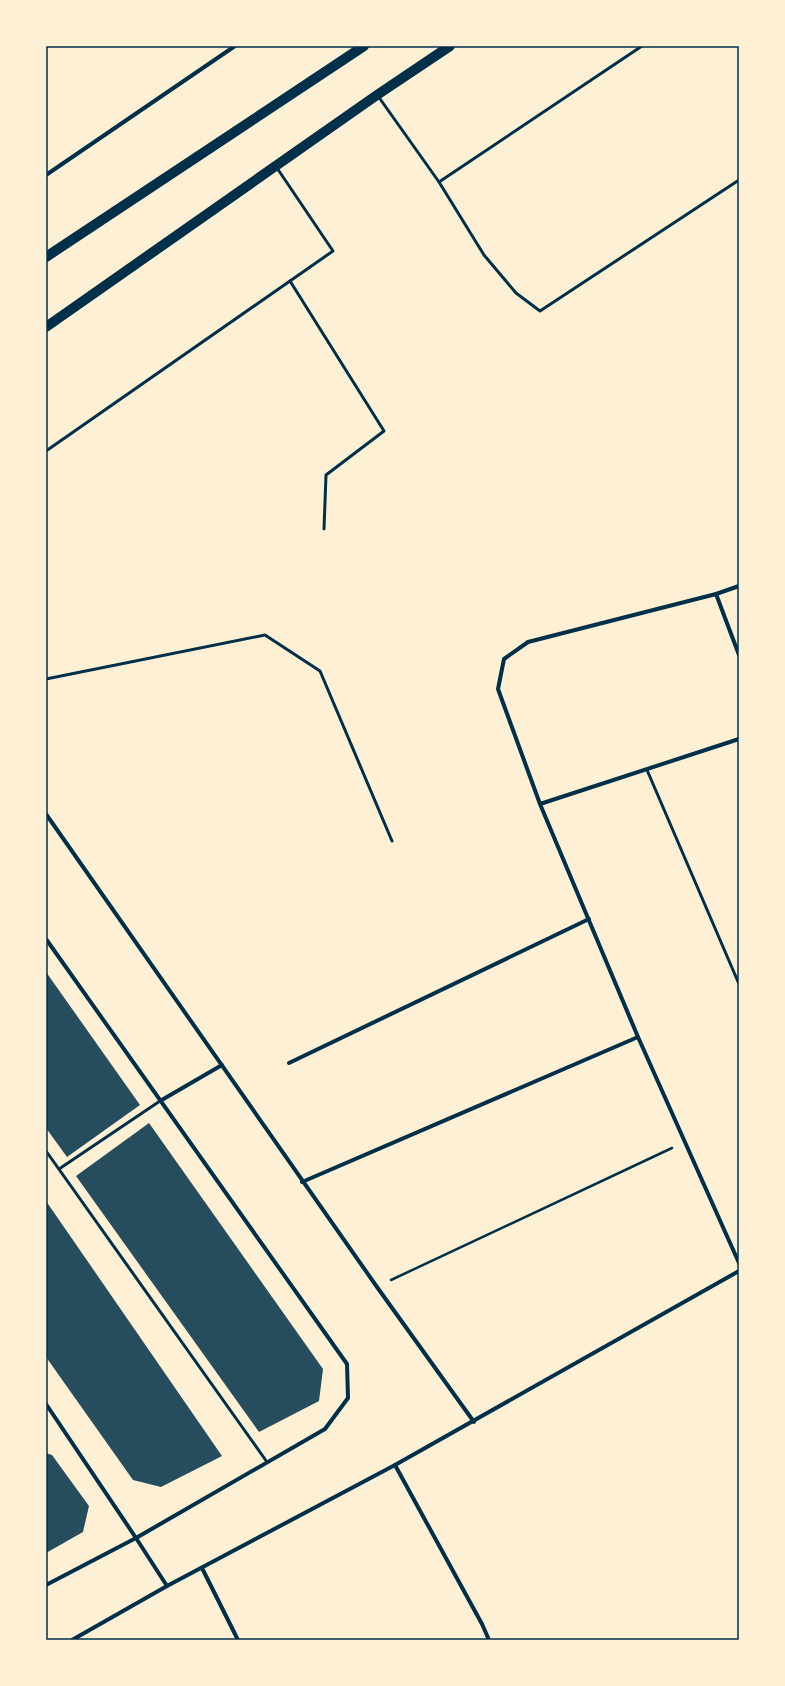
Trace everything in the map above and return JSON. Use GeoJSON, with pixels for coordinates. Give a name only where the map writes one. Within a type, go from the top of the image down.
{"type":"FeatureCollection","features":[{"type":"Feature","properties":{"kind":"main road"},"geometry":{"type":"LineString","coordinates":[[46,257],[364,46]]}},
{"type":"Feature","properties":{"kind":"main road"},"geometry":{"type":"LineString","coordinates":[[46,327],[377,95],[450,46]]}},
{"type":"Feature","properties":{"kind":"street"},"geometry":{"type":"LineString","coordinates":[[46,175],[235,46]]}},
{"type":"Feature","properties":{"kind":"street"},"geometry":{"type":"LineString","coordinates":[[739,586],[716,594],[528,642],[504,659],[498,689],[540,804],[638,1037],[739,1263]]}},
{"type":"Feature","properties":{"kind":"street"},"geometry":{"type":"LineString","coordinates":[[716,594],[739,655]]}},
{"type":"Feature","properties":{"kind":"street"},"geometry":{"type":"LineString","coordinates":[[540,804],[739,739]]}},
{"type":"Feature","properties":{"kind":"street"},"geometry":{"type":"LineString","coordinates":[[46,814],[302,1182],[474,1422]]}},
{"type":"Feature","properties":{"kind":"street"},"geometry":{"type":"LineString","coordinates":[[289,1063],[589,919]]}},
{"type":"Feature","properties":{"kind":"street"},"geometry":{"type":"LineString","coordinates":[[46,939],[347,1364],[348,1398],[325,1429],[136,1538],[46,1585]]}},
{"type":"Feature","properties":{"kind":"street"},"geometry":{"type":"LineString","coordinates":[[302,1182],[638,1037]]}},
{"type":"Feature","properties":{"kind":"street"},"geometry":{"type":"LineString","coordinates":[[160,1101],[222,1065]]}},
{"type":"Feature","properties":{"kind":"street"},"geometry":{"type":"LineString","coordinates":[[72,1640],[167,1586],[474,1422],[739,1271]]}},
{"type":"Feature","properties":{"kind":"street"},"geometry":{"type":"LineString","coordinates":[[46,1404],[167,1586]]}},
{"type":"Feature","properties":{"kind":"street"},"geometry":{"type":"LineString","coordinates":[[395,1465],[482,1624],[489,1640]]}},
{"type":"Feature","properties":{"kind":"street"},"geometry":{"type":"LineString","coordinates":[[202,1568],[238,1640]]}},
{"type":"Feature","properties":{"kind":"lane"},"geometry":{"type":"LineString","coordinates":[[439,182],[642,46]]}},
{"type":"Feature","properties":{"kind":"lane"},"geometry":{"type":"LineString","coordinates":[[377,95],[439,182],[484,255],[516,293],[540,311],[739,180]]}},
{"type":"Feature","properties":{"kind":"lane"},"geometry":{"type":"LineString","coordinates":[[46,451],[333,251],[276,167]]}},
{"type":"Feature","properties":{"kind":"lane"},"geometry":{"type":"LineString","coordinates":[[290,281],[384,431],[326,475],[324,529]]}},
{"type":"Feature","properties":{"kind":"lane"},"geometry":{"type":"LineString","coordinates":[[46,679],[266,635],[320,671],[392,841]]}},
{"type":"Feature","properties":{"kind":"lane"},"geometry":{"type":"LineString","coordinates":[[647,770],[739,984]]}},
{"type":"Feature","properties":{"kind":"lane"},"geometry":{"type":"LineString","coordinates":[[59,1169],[160,1101]]}},
{"type":"Feature","properties":{"kind":"lane"},"geometry":{"type":"LineString","coordinates":[[46,1151],[267,1462]]}},
{"type":"Feature","properties":{"kind":"path"},"geometry":{"type":"LineString","coordinates":[[377,1287],[685,1142]]}},
{"type":"Feature","properties":{"kind":"building"},"geometry":{"type":"Polygon","coordinates":[[[46,972],[140,1105],[67,1157],[46,1128],[46,972]]]}},
{"type":"Feature","properties":{"kind":"building"},"geometry":{"type":"Polygon","coordinates":[[[149,1123],[323,1369],[319,1401],[259,1432],[76,1176],[149,1123]]]}},
{"type":"Feature","properties":{"kind":"building"},"geometry":{"type":"Polygon","coordinates":[[[46,1201],[222,1456],[161,1487],[133,1480],[46,1357],[46,1201]]]}},
{"type":"Feature","properties":{"kind":"building"},"geometry":{"type":"Polygon","coordinates":[[[46,1453],[52,1455],[89,1506],[83,1532],[46,1553],[46,1453]]]}}]}
